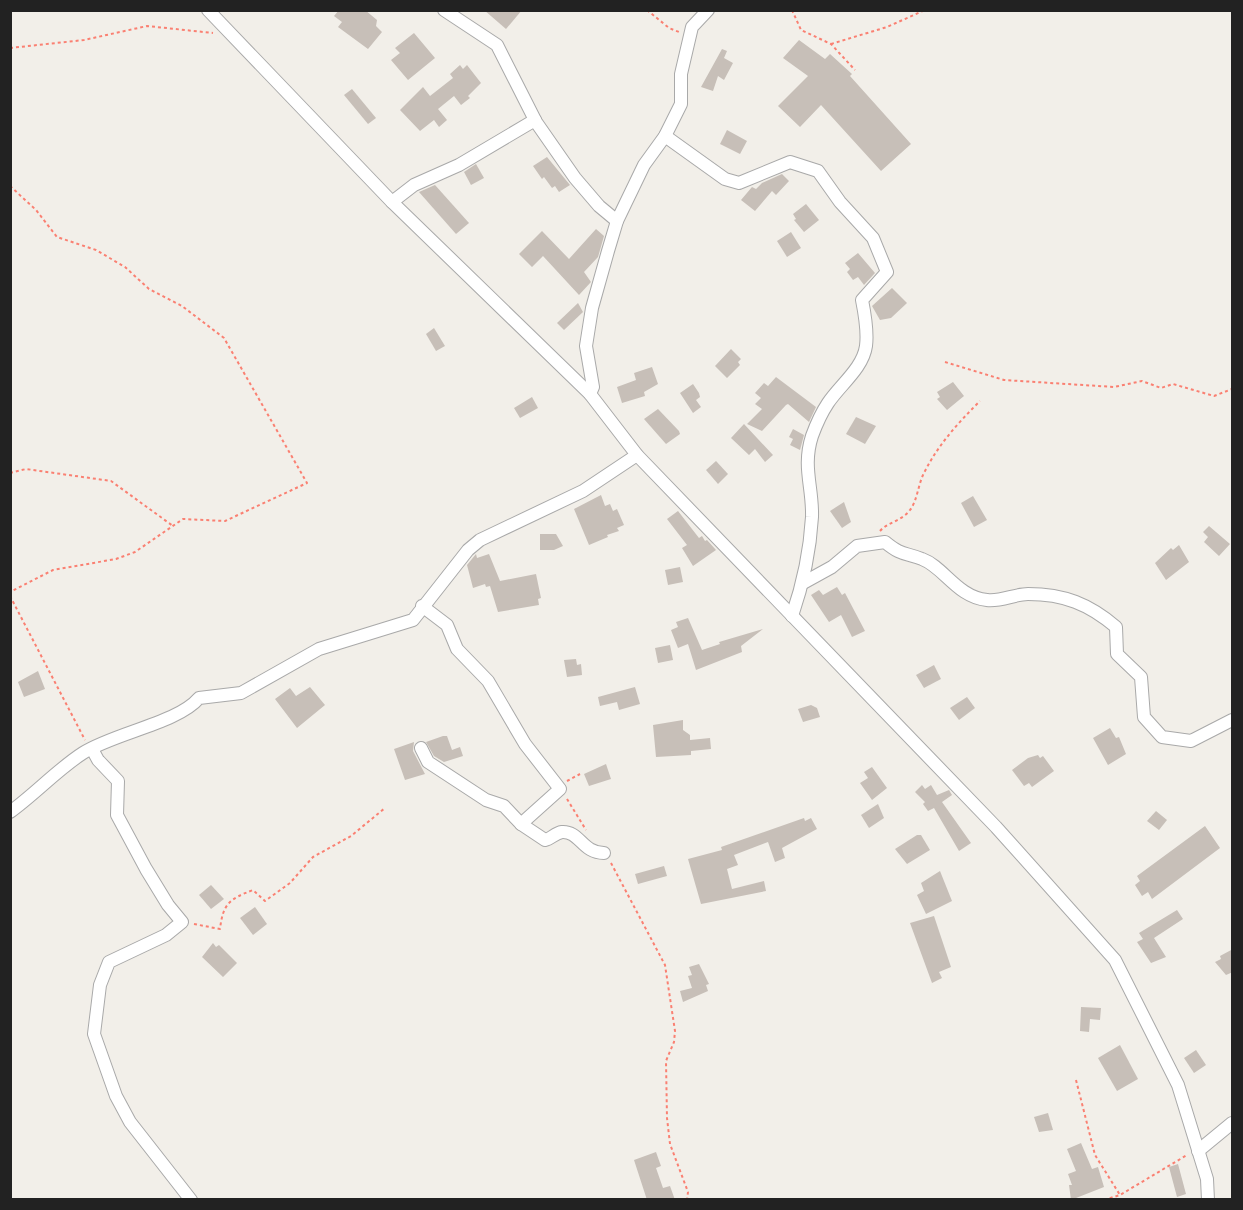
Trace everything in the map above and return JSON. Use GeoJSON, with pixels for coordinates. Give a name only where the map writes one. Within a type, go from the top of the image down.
{"type":"FeatureCollection","features":[{"type":"Feature","properties":{"kind":"street"},"geometry":{"type":"LineString","coordinates":[[444,10],[497,45],[536,120],[575,178],[599,206],[617,221]]}},
{"type":"Feature","properties":{"kind":"street"},"geometry":{"type":"LineString","coordinates":[[590,394],[593,387],[586,346],[592,308],[617,221],[644,165],[665,136],[681,104],[681,74],[692,27],[708,10]]}},
{"type":"Feature","properties":{"kind":"street"},"geometry":{"type":"LineString","coordinates":[[215,13],[231,34],[392,202],[590,394],[637,455],[996,827],[1115,960],[1178,1085],[1207,1179],[1208,1200]]}},
{"type":"Feature","properties":{"kind":"street"},"geometry":{"type":"LineString","coordinates":[[392,202],[414,185],[459,165],[536,120]]}},
{"type":"Feature","properties":{"kind":"street"},"geometry":{"type":"LineString","coordinates":[[665,136],[725,179],[739,183],[790,162],[818,171],[840,202],[873,238],[887,272],[862,300],[866,322],[866,348],[854,371],[827,404],[812,437],[806,467],[811,493],[812,517],[803,584],[792,616]]}},
{"type":"Feature","properties":{"kind":"street"},"geometry":{"type":"LineString","coordinates":[[10,812],[83,753],[190,709],[199,698],[241,693],[319,649],[413,620],[468,550],[480,540],[584,491],[637,455]]}},
{"type":"Feature","properties":{"kind":"street"},"geometry":{"type":"LineString","coordinates":[[803,584],[832,567],[857,546],[885,542],[901,555],[923,559],[957,588],[987,600],[1027,594],[1068,598],[1095,609],[1116,627],[1117,654],[1141,677],[1144,717],[1162,737],[1191,741],[1233,720]]}},
{"type":"Feature","properties":{"kind":"street"},"geometry":{"type":"LineString","coordinates":[[422,606],[447,625],[458,649],[488,681],[525,744],[560,789],[521,824]]}},
{"type":"Feature","properties":{"kind":"street"},"geometry":{"type":"LineString","coordinates":[[421,748],[428,762],[486,800],[504,806],[521,824],[545,840],[563,832],[574,836],[589,850],[604,853]]}},
{"type":"Feature","properties":{"kind":"street"},"geometry":{"type":"LineString","coordinates":[[92,749],[98,760],[118,782],[117,815],[146,869],[168,905],[182,922],[166,935],[109,962],[100,985],[94,1034],[116,1096],[130,1122],[190,1200]]}},
{"type":"Feature","properties":{"kind":"street"},"geometry":{"type":"LineString","coordinates":[[1198,1151],[1233,1123]]}},
{"type":"Feature","properties":{"kind":"path"},"geometry":{"type":"LineString","coordinates":[[647,10],[669,28],[690,36]]}},
{"type":"Feature","properties":{"kind":"path"},"geometry":{"type":"LineString","coordinates":[[792,10],[801,30],[831,44],[855,70]]}},
{"type":"Feature","properties":{"kind":"path"},"geometry":{"type":"LineString","coordinates":[[831,44],[888,27],[925,10]]}},
{"type":"Feature","properties":{"kind":"path"},"geometry":{"type":"LineString","coordinates":[[10,48],[84,40],[147,26],[231,34]]}},
{"type":"Feature","properties":{"kind":"path"},"geometry":{"type":"LineString","coordinates":[[10,186],[36,210],[57,237],[96,250],[125,267],[149,289],[182,306],[224,338],[308,483],[225,521],[183,519],[135,552],[117,559],[53,570],[10,592]]}},
{"type":"Feature","properties":{"kind":"path"},"geometry":{"type":"LineString","coordinates":[[945,362],[1004,380],[1114,387],[1142,381],[1161,388],[1173,384],[1214,396],[1233,389]]}},
{"type":"Feature","properties":{"kind":"path"},"geometry":{"type":"LineString","coordinates":[[868,544],[883,528],[902,518],[912,509],[923,476],[934,455],[952,429],[980,401]]}},
{"type":"Feature","properties":{"kind":"path"},"geometry":{"type":"LineString","coordinates":[[10,473],[26,469],[111,481],[173,526]]}},
{"type":"Feature","properties":{"kind":"path"},"geometry":{"type":"LineString","coordinates":[[10,596],[82,736],[92,749]]}},
{"type":"Feature","properties":{"kind":"path"},"geometry":{"type":"LineString","coordinates":[[580,774],[560,789],[589,833]]}},
{"type":"Feature","properties":{"kind":"path"},"geometry":{"type":"LineString","coordinates":[[182,922],[220,929],[222,910],[236,896],[253,890],[265,901],[290,883],[313,857],[351,836],[385,808]]}},
{"type":"Feature","properties":{"kind":"path"},"geometry":{"type":"LineString","coordinates":[[604,853],[624,884],[645,930],[665,965],[675,1030],[674,1042],[666,1061],[666,1118],[670,1144],[688,1192],[687,1200]]}},
{"type":"Feature","properties":{"kind":"path"},"geometry":{"type":"LineString","coordinates":[[1076,1080],[1095,1155],[1120,1195]]}},
{"type":"Feature","properties":{"kind":"path"},"geometry":{"type":"LineString","coordinates":[[1104,1200],[1120,1195],[1177,1158],[1198,1151]]}},
{"type":"Feature","properties":{"kind":"building"},"geometry":{"type":"Polygon","coordinates":[[[339,10],[365,10],[377,20],[376,26],[382,32],[368,49],[338,27],[342,22],[334,16],[339,10]]]}},
{"type":"Feature","properties":{"kind":"building"},"geometry":{"type":"Polygon","coordinates":[[[484,10],[522,10],[506,29],[484,10]]]}},
{"type":"Feature","properties":{"kind":"building"},"geometry":{"type":"Polygon","coordinates":[[[414,33],[435,58],[408,80],[391,60],[400,53],[395,48],[414,33]]]}},
{"type":"Feature","properties":{"kind":"building"},"geometry":{"type":"Polygon","coordinates":[[[799,40],[825,59],[830,54],[852,74],[850,76],[911,144],[881,171],[821,105],[800,127],[778,106],[808,76],[783,58],[799,40]]]}},
{"type":"Feature","properties":{"kind":"building"},"geometry":{"type":"Polygon","coordinates":[[[722,49],[727,51],[724,58],[733,63],[724,80],[718,76],[713,91],[701,87],[722,49]]]}},
{"type":"Feature","properties":{"kind":"building"},"geometry":{"type":"Polygon","coordinates":[[[460,65],[463,69],[467,65],[481,83],[468,96],[470,98],[461,105],[454,96],[438,109],[447,120],[439,127],[434,120],[420,131],[400,110],[423,87],[430,96],[453,78],[450,74],[460,65]]]}},
{"type":"Feature","properties":{"kind":"building"},"geometry":{"type":"Polygon","coordinates":[[[352,89],[376,118],[368,124],[344,95],[352,89]]]}},
{"type":"Feature","properties":{"kind":"building"},"geometry":{"type":"Polygon","coordinates":[[[727,130],[747,141],[740,154],[720,144],[727,130]]]}},
{"type":"Feature","properties":{"kind":"building"},"geometry":{"type":"Polygon","coordinates":[[[547,157],[570,185],[559,192],[555,186],[552,188],[544,177],[542,179],[533,166],[547,157]]]}},
{"type":"Feature","properties":{"kind":"building"},"geometry":{"type":"Polygon","coordinates":[[[476,164],[484,178],[471,185],[464,172],[476,164]]]}},
{"type":"Feature","properties":{"kind":"building"},"geometry":{"type":"Polygon","coordinates":[[[782,174],[789,181],[776,195],[772,191],[755,211],[741,200],[752,187],[756,189],[762,183],[782,174]]]}},
{"type":"Feature","properties":{"kind":"building"},"geometry":{"type":"Polygon","coordinates":[[[435,185],[469,223],[456,234],[419,192],[435,185]]]}},
{"type":"Feature","properties":{"kind":"building"},"geometry":{"type":"Polygon","coordinates":[[[806,204],[819,220],[804,232],[794,220],[796,219],[793,214],[806,204]]]}},
{"type":"Feature","properties":{"kind":"building"},"geometry":{"type":"Polygon","coordinates":[[[596,229],[604,236],[598,257],[584,272],[591,282],[579,295],[543,256],[532,267],[519,254],[542,231],[569,259],[596,229]]]}},
{"type":"Feature","properties":{"kind":"building"},"geometry":{"type":"Polygon","coordinates":[[[791,232],[801,248],[787,257],[777,241],[791,232]]]}},
{"type":"Feature","properties":{"kind":"building"},"geometry":{"type":"Polygon","coordinates":[[[858,253],[875,273],[864,285],[858,277],[853,280],[847,272],[850,269],[845,263],[858,253]]]}},
{"type":"Feature","properties":{"kind":"building"},"geometry":{"type":"Polygon","coordinates":[[[892,288],[907,303],[891,318],[880,320],[872,306],[892,288]]]}},
{"type":"Feature","properties":{"kind":"building"},"geometry":{"type":"Polygon","coordinates":[[[578,303],[583,312],[564,330],[557,323],[578,303]]]}},
{"type":"Feature","properties":{"kind":"building"},"geometry":{"type":"Polygon","coordinates":[[[434,328],[445,346],[436,351],[426,334],[434,328]]]}},
{"type":"Feature","properties":{"kind":"building"},"geometry":{"type":"Polygon","coordinates":[[[731,349],[741,359],[738,362],[740,365],[727,378],[715,366],[731,349]]]}},
{"type":"Feature","properties":{"kind":"building"},"geometry":{"type":"Polygon","coordinates":[[[652,367],[658,384],[644,392],[645,396],[622,403],[617,387],[636,380],[634,373],[652,367]]]}},
{"type":"Feature","properties":{"kind":"building"},"geometry":{"type":"Polygon","coordinates":[[[776,377],[816,407],[809,422],[788,404],[762,431],[747,424],[762,409],[755,404],[761,398],[755,393],[764,383],[768,386],[776,377]]]}},
{"type":"Feature","properties":{"kind":"building"},"geometry":{"type":"Polygon","coordinates":[[[953,382],[964,396],[947,410],[937,399],[940,397],[937,392],[953,382]]]}},
{"type":"Feature","properties":{"kind":"building"},"geometry":{"type":"Polygon","coordinates":[[[693,384],[699,393],[700,397],[696,400],[701,407],[693,413],[680,393],[693,384]]]}},
{"type":"Feature","properties":{"kind":"building"},"geometry":{"type":"Polygon","coordinates":[[[532,397],[538,408],[520,418],[514,408],[532,397]]]}},
{"type":"Feature","properties":{"kind":"building"},"geometry":{"type":"Polygon","coordinates":[[[658,409],[680,434],[666,444],[644,419],[658,409]]]}},
{"type":"Feature","properties":{"kind":"building"},"geometry":{"type":"Polygon","coordinates":[[[856,417],[876,426],[865,444],[846,434],[856,417]]]}},
{"type":"Feature","properties":{"kind":"building"},"geometry":{"type":"Polygon","coordinates":[[[744,424],[773,455],[765,462],[755,449],[749,455],[731,438],[744,424]]]}},
{"type":"Feature","properties":{"kind":"building"},"geometry":{"type":"Polygon","coordinates":[[[793,429],[804,435],[800,450],[790,445],[793,439],[789,437],[793,429]]]}},
{"type":"Feature","properties":{"kind":"building"},"geometry":{"type":"Polygon","coordinates":[[[716,461],[728,474],[718,484],[706,470],[716,461]]]}},
{"type":"Feature","properties":{"kind":"building"},"geometry":{"type":"Polygon","coordinates":[[[601,495],[605,506],[610,504],[613,511],[617,509],[624,525],[617,528],[619,531],[589,545],[574,509],[601,495]]]}},
{"type":"Feature","properties":{"kind":"building"},"geometry":{"type":"Polygon","coordinates":[[[973,496],[987,520],[974,527],[961,503],[973,496]]]}},
{"type":"Feature","properties":{"kind":"building"},"geometry":{"type":"Polygon","coordinates":[[[844,502],[851,522],[842,528],[830,511],[844,502]]]}},
{"type":"Feature","properties":{"kind":"building"},"geometry":{"type":"Polygon","coordinates":[[[678,511],[699,538],[702,536],[716,550],[693,566],[682,548],[687,545],[667,519],[678,511]]]}},
{"type":"Feature","properties":{"kind":"building"},"geometry":{"type":"Polygon","coordinates":[[[1209,526],[1230,544],[1219,556],[1204,542],[1208,537],[1203,532],[1209,526]]]}},
{"type":"Feature","properties":{"kind":"building"},"geometry":{"type":"Polygon","coordinates":[[[540,534],[556,534],[563,546],[554,550],[540,550],[540,534]]]}},
{"type":"Feature","properties":{"kind":"building"},"geometry":{"type":"Polygon","coordinates":[[[1179,545],[1189,562],[1166,580],[1155,563],[1171,548],[1173,550],[1179,545]]]}},
{"type":"Feature","properties":{"kind":"building"},"geometry":{"type":"Polygon","coordinates":[[[476,554],[477,558],[489,554],[500,581],[536,574],[541,598],[538,599],[539,605],[498,612],[490,586],[486,587],[485,584],[473,588],[467,565],[476,554]]]}},
{"type":"Feature","properties":{"kind":"building"},"geometry":{"type":"Polygon","coordinates":[[[680,567],[683,582],[668,585],[665,570],[680,567]]]}},
{"type":"Feature","properties":{"kind":"building"},"geometry":{"type":"Polygon","coordinates":[[[837,587],[842,595],[845,593],[865,631],[852,637],[841,615],[829,622],[811,595],[819,590],[823,595],[837,587]]]}},
{"type":"Feature","properties":{"kind":"building"},"geometry":{"type":"Polygon","coordinates":[[[688,618],[702,650],[720,644],[719,642],[763,629],[741,646],[742,652],[696,670],[688,644],[678,648],[671,630],[678,627],[676,622],[688,618]]]}},
{"type":"Feature","properties":{"kind":"building"},"geometry":{"type":"Polygon","coordinates":[[[670,645],[673,660],[658,663],[655,648],[670,645]]]}},
{"type":"Feature","properties":{"kind":"building"},"geometry":{"type":"Polygon","coordinates":[[[576,659],[577,665],[581,664],[582,675],[567,677],[564,660],[576,659]]]}},
{"type":"Feature","properties":{"kind":"building"},"geometry":{"type":"Polygon","coordinates":[[[934,665],[941,679],[924,688],[916,675],[934,665]]]}},
{"type":"Feature","properties":{"kind":"building"},"geometry":{"type":"Polygon","coordinates":[[[38,671],[45,689],[24,697],[18,682],[38,671]]]}},
{"type":"Feature","properties":{"kind":"building"},"geometry":{"type":"Polygon","coordinates":[[[310,687],[325,705],[297,728],[275,699],[290,688],[296,696],[310,687]]]}},
{"type":"Feature","properties":{"kind":"building"},"geometry":{"type":"Polygon","coordinates":[[[635,687],[640,704],[619,710],[617,702],[600,706],[598,697],[635,687]]]}},
{"type":"Feature","properties":{"kind":"building"},"geometry":{"type":"Polygon","coordinates":[[[967,697],[975,708],[959,720],[950,708],[967,697]]]}},
{"type":"Feature","properties":{"kind":"building"},"geometry":{"type":"Polygon","coordinates":[[[811,705],[817,708],[820,717],[803,722],[798,709],[811,705]]]}},
{"type":"Feature","properties":{"kind":"building"},"geometry":{"type":"Polygon","coordinates":[[[683,720],[683,730],[690,735],[690,740],[710,738],[711,749],[691,751],[691,755],[656,757],[653,725],[683,720]]]}},
{"type":"Feature","properties":{"kind":"building"},"geometry":{"type":"Polygon","coordinates":[[[1110,728],[1116,738],[1119,737],[1126,754],[1108,765],[1093,738],[1110,728]]]}},
{"type":"Feature","properties":{"kind":"building"},"geometry":{"type":"Polygon","coordinates":[[[447,736],[452,750],[460,747],[463,756],[444,762],[434,756],[426,742],[447,736]]]}},
{"type":"Feature","properties":{"kind":"building"},"geometry":{"type":"Polygon","coordinates":[[[414,742],[413,751],[425,774],[405,780],[394,749],[414,742]]]}},
{"type":"Feature","properties":{"kind":"building"},"geometry":{"type":"Polygon","coordinates":[[[1038,755],[1040,758],[1043,756],[1054,771],[1032,787],[1029,783],[1024,786],[1012,770],[1028,758],[1038,755]]]}},
{"type":"Feature","properties":{"kind":"building"},"geometry":{"type":"Polygon","coordinates":[[[606,764],[611,779],[589,786],[584,774],[606,764]]]}},
{"type":"Feature","properties":{"kind":"building"},"geometry":{"type":"Polygon","coordinates":[[[872,767],[887,788],[872,800],[860,783],[868,778],[864,772],[872,767]]]}},
{"type":"Feature","properties":{"kind":"building"},"geometry":{"type":"Polygon","coordinates":[[[922,785],[925,789],[931,785],[937,795],[949,790],[952,795],[942,802],[971,843],[959,851],[934,808],[928,811],[923,804],[925,802],[915,792],[922,785]]]}},
{"type":"Feature","properties":{"kind":"building"},"geometry":{"type":"Polygon","coordinates":[[[878,804],[884,818],[869,828],[861,815],[878,804]]]}},
{"type":"Feature","properties":{"kind":"building"},"geometry":{"type":"Polygon","coordinates":[[[1156,811],[1167,820],[1159,830],[1147,821],[1156,811]]]}},
{"type":"Feature","properties":{"kind":"building"},"geometry":{"type":"Polygon","coordinates":[[[804,818],[805,821],[811,818],[817,829],[782,848],[785,858],[775,862],[768,842],[734,855],[738,865],[727,869],[732,889],[764,881],[766,891],[701,904],[688,859],[722,850],[721,847],[804,818]]]}},
{"type":"Feature","properties":{"kind":"building"},"geometry":{"type":"Polygon","coordinates":[[[1205,826],[1220,848],[1152,899],[1148,892],[1142,896],[1135,885],[1140,881],[1137,876],[1205,826]]]}},
{"type":"Feature","properties":{"kind":"building"},"geometry":{"type":"Polygon","coordinates":[[[917,835],[921,835],[930,850],[907,864],[895,849],[917,835]]]}},
{"type":"Feature","properties":{"kind":"building"},"geometry":{"type":"Polygon","coordinates":[[[664,866],[667,876],[638,884],[635,874],[664,866]]]}},
{"type":"Feature","properties":{"kind":"building"},"geometry":{"type":"Polygon","coordinates":[[[940,871],[952,901],[926,914],[917,895],[924,891],[921,883],[940,871]]]}},
{"type":"Feature","properties":{"kind":"building"},"geometry":{"type":"Polygon","coordinates":[[[211,885],[224,899],[211,909],[199,895],[211,885]]]}},
{"type":"Feature","properties":{"kind":"building"},"geometry":{"type":"Polygon","coordinates":[[[255,907],[267,924],[253,935],[240,918],[255,907]]]}},
{"type":"Feature","properties":{"kind":"building"},"geometry":{"type":"Polygon","coordinates":[[[1177,910],[1183,919],[1154,938],[1166,957],[1151,963],[1137,942],[1143,939],[1139,933],[1177,910]]]}},
{"type":"Feature","properties":{"kind":"building"},"geometry":{"type":"Polygon","coordinates":[[[934,916],[951,967],[939,972],[942,978],[932,983],[910,923],[934,916]]]}},
{"type":"Feature","properties":{"kind":"building"},"geometry":{"type":"Polygon","coordinates":[[[213,943],[216,947],[219,945],[237,963],[223,977],[202,957],[213,943]]]}},
{"type":"Feature","properties":{"kind":"building"},"geometry":{"type":"Polygon","coordinates":[[[1233,949],[1233,972],[1226,975],[1215,962],[1221,959],[1220,956],[1233,949]]]}},
{"type":"Feature","properties":{"kind":"building"},"geometry":{"type":"Polygon","coordinates":[[[699,964],[709,984],[706,985],[708,991],[683,1002],[680,991],[692,988],[688,976],[692,975],[689,967],[699,964]]]}},
{"type":"Feature","properties":{"kind":"building"},"geometry":{"type":"Polygon","coordinates":[[[1081,1007],[1101,1008],[1100,1020],[1090,1019],[1089,1032],[1080,1031],[1081,1007]]]}},
{"type":"Feature","properties":{"kind":"building"},"geometry":{"type":"Polygon","coordinates":[[[1120,1045],[1138,1079],[1117,1091],[1098,1058],[1120,1045]]]}},
{"type":"Feature","properties":{"kind":"building"},"geometry":{"type":"Polygon","coordinates":[[[1196,1050],[1206,1065],[1194,1073],[1184,1058],[1196,1050]]]}},
{"type":"Feature","properties":{"kind":"building"},"geometry":{"type":"Polygon","coordinates":[[[1048,1113],[1053,1130],[1039,1132],[1034,1117],[1048,1113]]]}},
{"type":"Feature","properties":{"kind":"building"},"geometry":{"type":"Polygon","coordinates":[[[1081,1143],[1092,1169],[1098,1167],[1104,1187],[1071,1200],[1069,1185],[1072,1185],[1068,1174],[1076,1171],[1067,1149],[1081,1143]]]}},
{"type":"Feature","properties":{"kind":"building"},"geometry":{"type":"Polygon","coordinates":[[[656,1152],[661,1166],[656,1168],[663,1188],[670,1186],[675,1200],[647,1200],[634,1160],[656,1152]]]}},
{"type":"Feature","properties":{"kind":"building"},"geometry":{"type":"Polygon","coordinates":[[[1178,1164],[1186,1194],[1177,1197],[1169,1167],[1178,1164]]]}}]}
